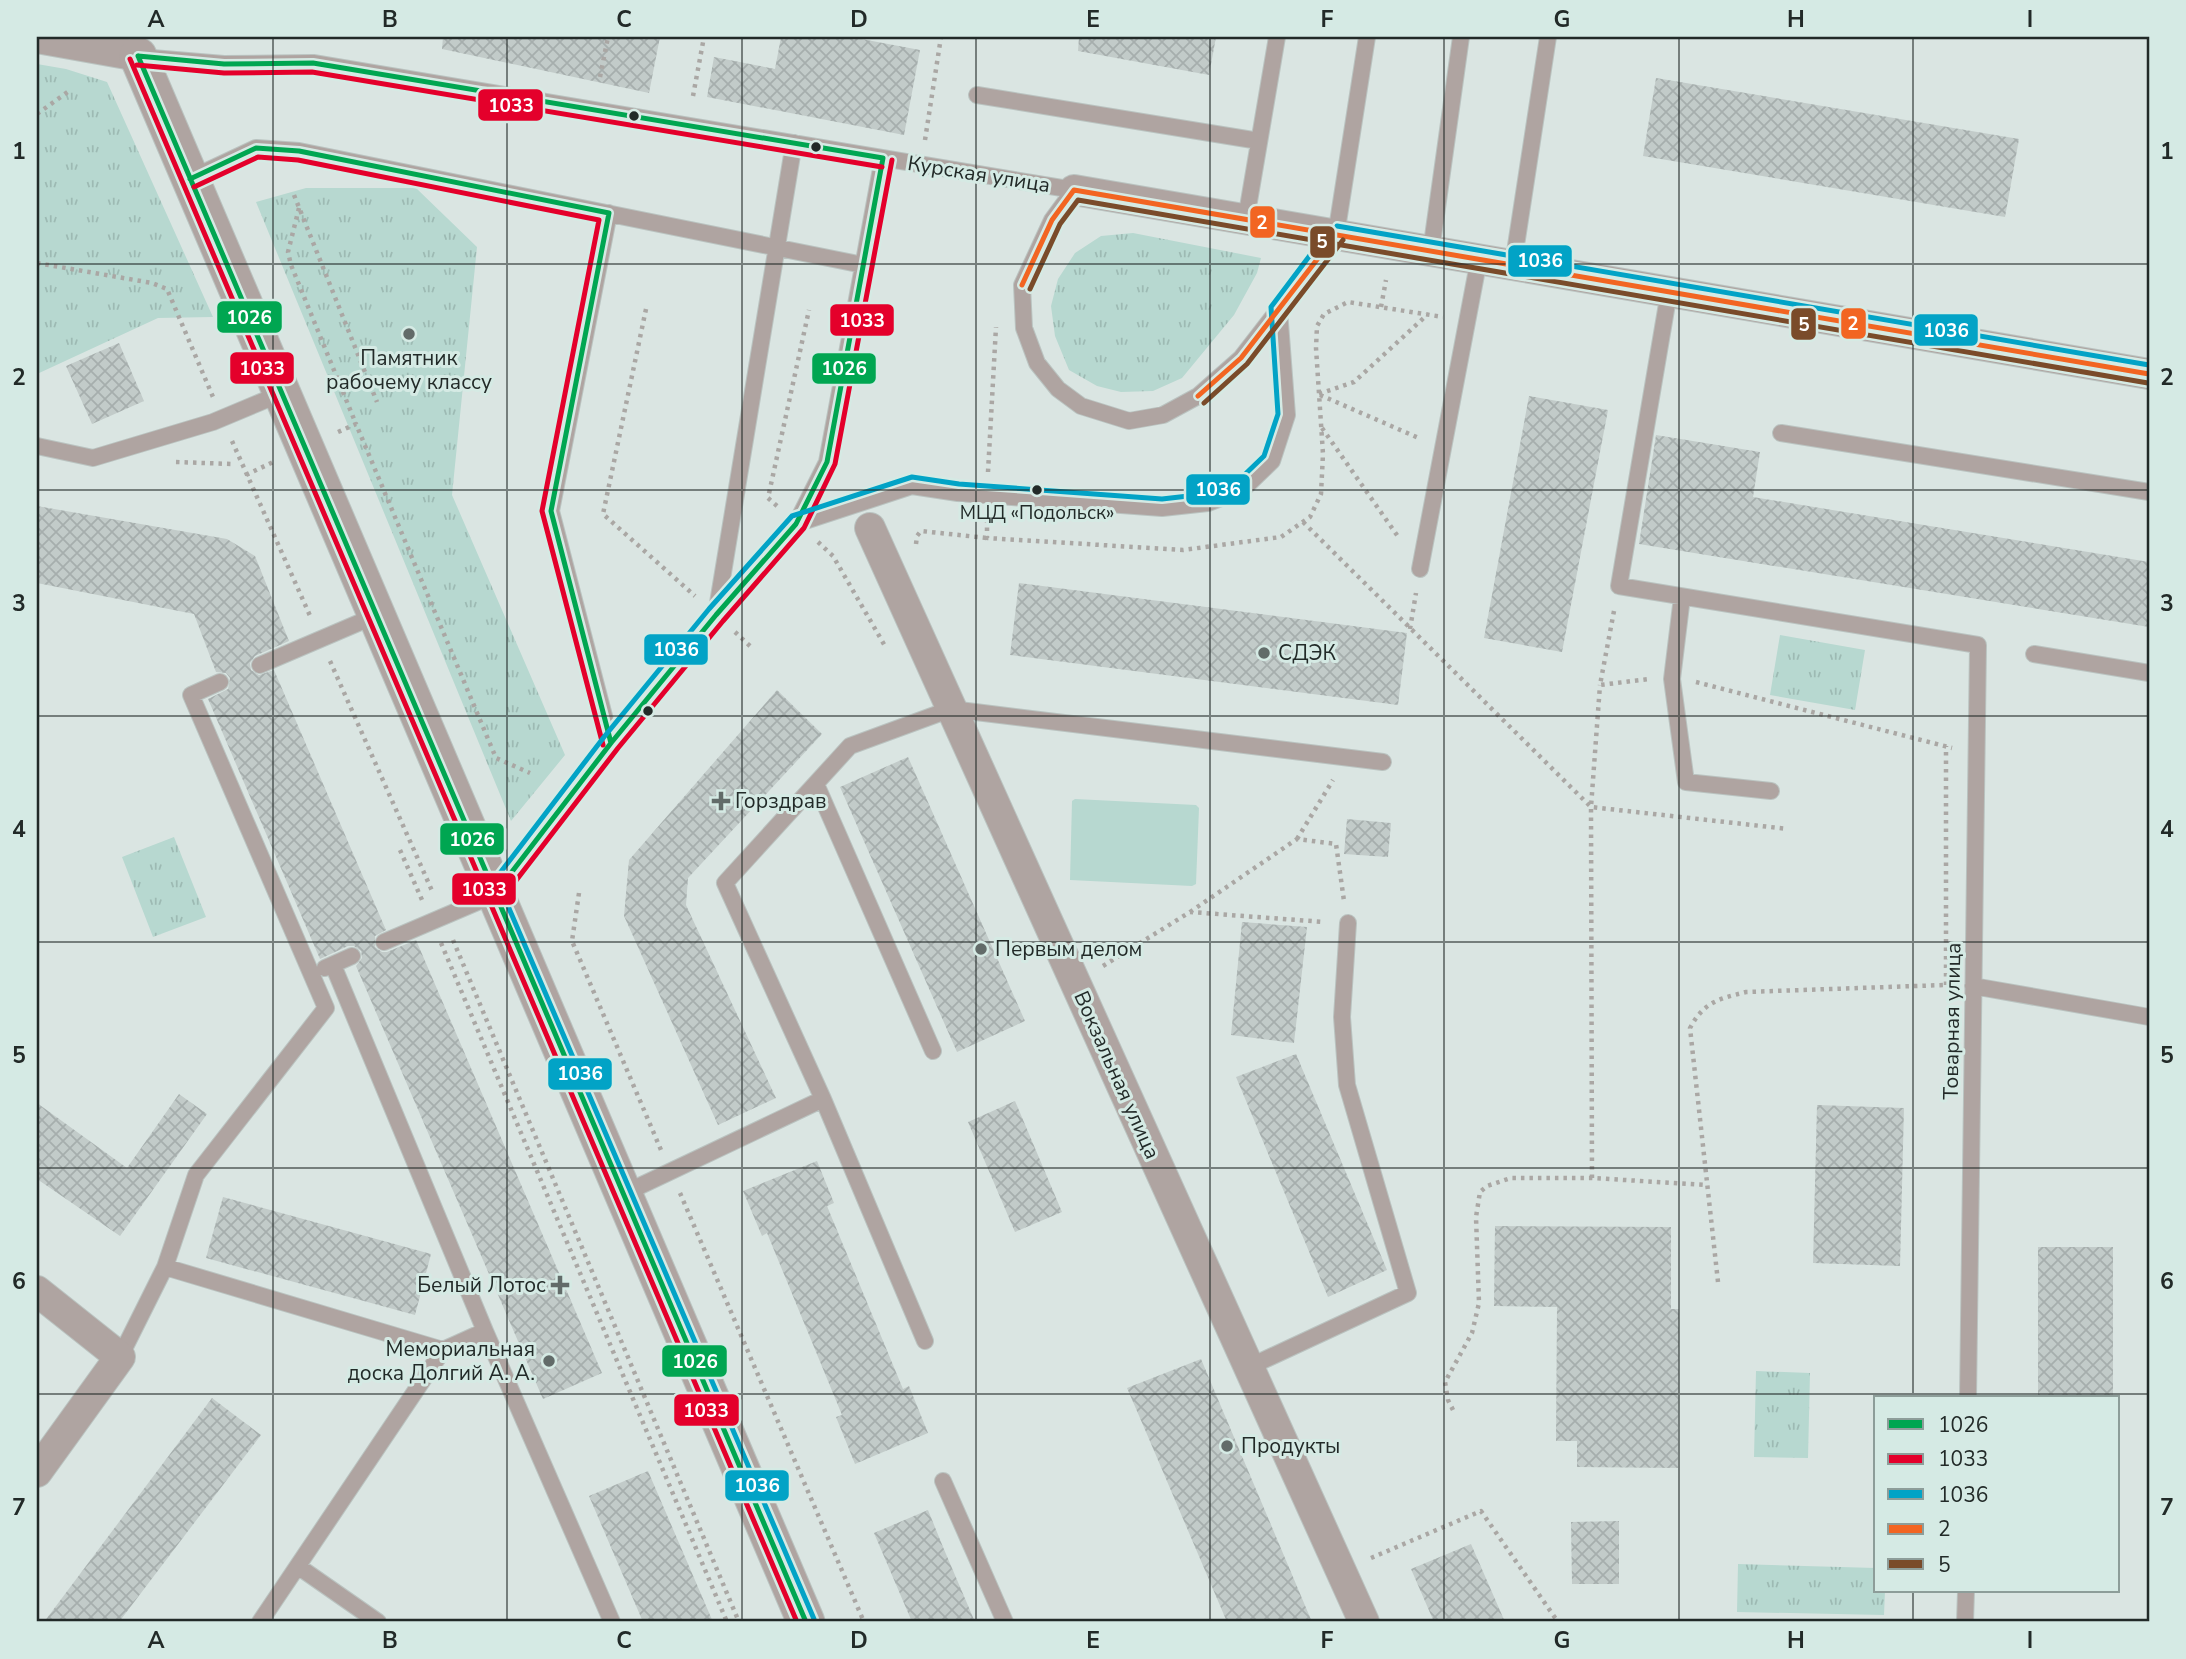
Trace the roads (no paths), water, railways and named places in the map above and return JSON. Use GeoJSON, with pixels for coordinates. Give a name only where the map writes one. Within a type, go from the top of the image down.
{"type":"FeatureCollection","features":[{"type":"Feature","properties":{"kind":"street"},"geometry":{"type":"LineString","coordinates":[[37,38],[138,56],[806,1622]]}},
{"type":"Feature","properties":{"kind":"street","name":"Курская улица"},"geometry":{"type":"LineString","coordinates":[[1074,190],[2149,374]]}},
{"type":"Feature","properties":{"kind":"street","name":"Вокзальная улица"},"geometry":{"type":"LineString","coordinates":[[870,528],[1364,1622]]}},
{"type":"Feature","properties":{"kind":"street"},"geometry":{"type":"LineString","coordinates":[[37,1291],[120,1357],[37,1472]]}},
{"type":"Feature","properties":{"kind":"lane"},"geometry":{"type":"LineString","coordinates":[[1246,219],[1277,37]]}},
{"type":"Feature","properties":{"kind":"lane"},"geometry":{"type":"LineString","coordinates":[[1074,190],[1052,220],[1021,285],[1024,328],[1037,363],[1058,388],[1082,406],[1129,421],[1163,415],[1198,396],[1241,358],[1336,235],[1367,37]]}},
{"type":"Feature","properties":{"kind":"lane"},"geometry":{"type":"LineString","coordinates":[[1431,251],[1461,37]]}},
{"type":"Feature","properties":{"kind":"lane"},"geometry":{"type":"LineString","coordinates":[[1513,265],[1548,37]]}},
{"type":"Feature","properties":{"kind":"lane","name":"Курская улица"},"geometry":{"type":"LineString","coordinates":[[138,56],[224,64],[313,63],[1074,190]]}},
{"type":"Feature","properties":{"kind":"lane"},"geometry":{"type":"LineString","coordinates":[[977,95],[1259,141]]}},
{"type":"Feature","properties":{"kind":"lane"},"geometry":{"type":"LineString","coordinates":[[716,615],[794,143]]}},
{"type":"Feature","properties":{"kind":"lane"},"geometry":{"type":"LineString","coordinates":[[190,179],[256,148],[299,151],[863,265]]}},
{"type":"Feature","properties":{"kind":"lane"},"geometry":{"type":"LineString","coordinates":[[384,942],[494,895],[611,743],[716,615],[796,524],[827,462],[883,158]]}},
{"type":"Feature","properties":{"kind":"lane"},"geometry":{"type":"LineString","coordinates":[[609,214],[551,510],[611,743]]}},
{"type":"Feature","properties":{"kind":"lane"},"geometry":{"type":"LineString","coordinates":[[1420,569],[1479,259]]}},
{"type":"Feature","properties":{"kind":"lane"},"geometry":{"type":"LineString","coordinates":[[1669,292],[1619,586],[1682,597],[1672,679],[1686,782],[1771,791]]}},
{"type":"Feature","properties":{"kind":"lane"},"geometry":{"type":"LineString","coordinates":[[796,524],[912,486],[958,494],[1162,508],[1208,503],[1242,489],[1272,461],[1287,415],[1279,310]]}},
{"type":"Feature","properties":{"kind":"lane"},"geometry":{"type":"LineString","coordinates":[[37,446],[93,458],[222,419],[280,394]]}},
{"type":"Feature","properties":{"kind":"lane"},"geometry":{"type":"LineString","coordinates":[[1781,433],[2149,492]]}},
{"type":"Feature","properties":{"kind":"lane","name":"Товарная улица"},"geometry":{"type":"LineString","coordinates":[[1682,597],[1978,645],[1968,1396]]}},
{"type":"Feature","properties":{"kind":"lane"},"geometry":{"type":"LineString","coordinates":[[260,665],[377,615]]}},
{"type":"Feature","properties":{"kind":"lane"},"geometry":{"type":"LineString","coordinates":[[2034,654],[2149,673]]}},
{"type":"Feature","properties":{"kind":"lane"},"geometry":{"type":"LineString","coordinates":[[220,682],[191,695],[326,1008]]}},
{"type":"Feature","properties":{"kind":"lane"},"geometry":{"type":"LineString","coordinates":[[925,1341],[823,1099],[725,883],[850,746],[951,709],[1383,762]]}},
{"type":"Feature","properties":{"kind":"lane"},"geometry":{"type":"LineString","coordinates":[[816,784],[933,1051]]}},
{"type":"Feature","properties":{"kind":"lane"},"geometry":{"type":"LineString","coordinates":[[1249,1367],[1408,1293],[1347,1085],[1342,1017],[1348,923]]}},
{"type":"Feature","properties":{"kind":"lane"},"geometry":{"type":"LineString","coordinates":[[311,974],[352,956]]}},
{"type":"Feature","properties":{"kind":"lane"},"geometry":{"type":"LineString","coordinates":[[333,965],[485,1331],[612,1622]]}},
{"type":"Feature","properties":{"kind":"lane"},"geometry":{"type":"LineString","coordinates":[[1973,986],[2149,1017]]}},
{"type":"Feature","properties":{"kind":"lane"},"geometry":{"type":"LineString","coordinates":[[120,1357],[165,1267],[196,1175],[326,1008],[347,998]]}},
{"type":"Feature","properties":{"kind":"lane"},"geometry":{"type":"LineString","coordinates":[[623,1194],[823,1099]]}},
{"type":"Feature","properties":{"kind":"lane"},"geometry":{"type":"LineString","coordinates":[[165,1267],[443,1350]]}},
{"type":"Feature","properties":{"kind":"lane"},"geometry":{"type":"LineString","coordinates":[[260,1622],[443,1350],[485,1331]]}},
{"type":"Feature","properties":{"kind":"lane"},"geometry":{"type":"LineString","coordinates":[[943,1481],[1005,1622]]}},
{"type":"Feature","properties":{"kind":"lane"},"geometry":{"type":"LineString","coordinates":[[299,1567],[378,1622]]}},
{"type":"Feature","properties":{"kind":"lane"},"geometry":{"type":"LineString","coordinates":[[1965,1622],[1966,1592]]}},
{"type":"Feature","properties":{"kind":"place","name":"Памятник рабочему классу"},"geometry":{"type":"Point","coordinates":[409,334]}},
{"type":"Feature","properties":{"kind":"place","name":"МЦД «Подольск»"},"geometry":{"type":"Point","coordinates":[1037,490]}},
{"type":"Feature","properties":{"kind":"place","name":"СДЭК"},"geometry":{"type":"Point","coordinates":[1264,653]}},
{"type":"Feature","properties":{"kind":"place","name":"Горздрав"},"geometry":{"type":"Point","coordinates":[721,801]}},
{"type":"Feature","properties":{"kind":"place","name":"Первым делом"},"geometry":{"type":"Point","coordinates":[981,949]}},
{"type":"Feature","properties":{"kind":"place","name":"Белый Лотос"},"geometry":{"type":"Point","coordinates":[560,1285]}},
{"type":"Feature","properties":{"kind":"place","name":"Мемориальная доска Долгий А. А."},"geometry":{"type":"Point","coordinates":[549,1361]}},
{"type":"Feature","properties":{"kind":"place","name":"Продукты"},"geometry":{"type":"Point","coordinates":[1227,1446]}}]}
